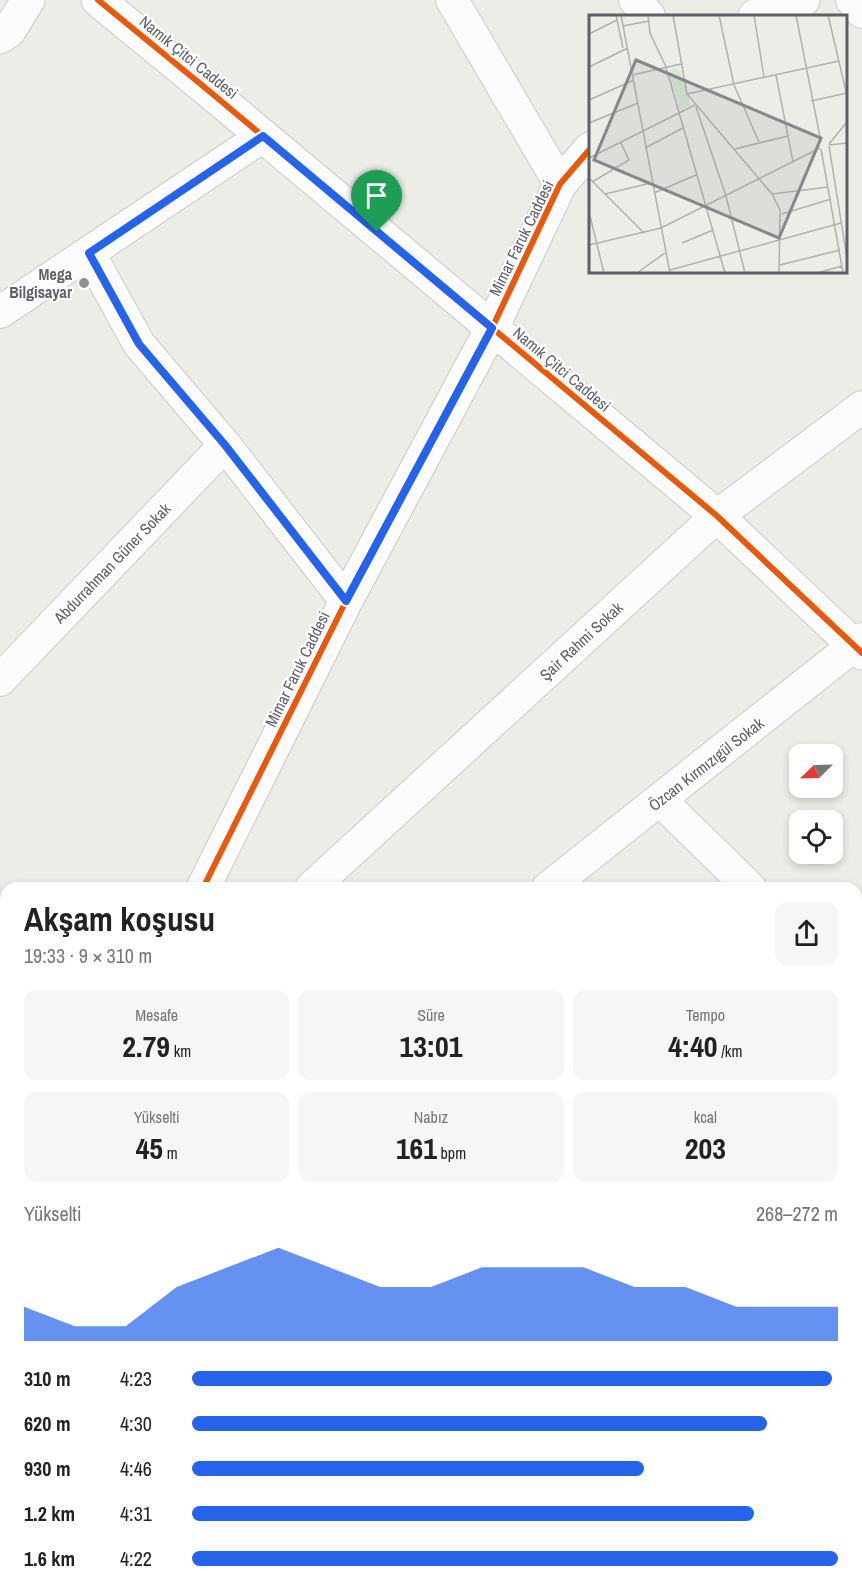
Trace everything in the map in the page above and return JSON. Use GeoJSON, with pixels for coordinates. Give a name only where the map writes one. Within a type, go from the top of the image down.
{"type":"FeatureCollection","features":[{"type":"Feature","properties":{"kind":"street"},"geometry":{"type":"LineString","coordinates":[[0,37],[9,32],[28,0]]}},
{"type":"Feature","properties":{"kind":"street","name":"Namık Çitci Caddesi"},"geometry":{"type":"LineString","coordinates":[[98,0],[717,516],[859,646]]}},
{"type":"Feature","properties":{"kind":"street"},"geometry":{"type":"LineString","coordinates":[[452,0],[560,184]]}},
{"type":"Feature","properties":{"kind":"street"},"geometry":{"type":"LineString","coordinates":[[634,0],[648,15]]}},
{"type":"Feature","properties":{"kind":"street"},"geometry":{"type":"LineString","coordinates":[[758,15],[803,0]]}},
{"type":"Feature","properties":{"kind":"street"},"geometry":{"type":"LineString","coordinates":[[852,0],[862,12]]}},
{"type":"Feature","properties":{"kind":"street"},"geometry":{"type":"LineString","coordinates":[[0,312],[263,136]]}},
{"type":"Feature","properties":{"kind":"street","name":"Mimar Faruk Caddesi"},"geometry":{"type":"LineString","coordinates":[[206,882],[346,601],[492,328],[560,184],[589,151]]}},
{"type":"Feature","properties":{"kind":"street"},"geometry":{"type":"LineString","coordinates":[[89,253],[139,344],[225,445],[346,601]]}},
{"type":"Feature","properties":{"kind":"street","name":"Şair Rahmi Sokak"},"geometry":{"type":"LineString","coordinates":[[318,882],[717,516],[862,407]]}},
{"type":"Feature","properties":{"kind":"street","name":"Abdurrahman Güner Sokak"},"geometry":{"type":"LineString","coordinates":[[0,680],[225,445]]}},
{"type":"Feature","properties":{"kind":"street","name":"Özcan Kırmızıgül Sokak"},"geometry":{"type":"LineString","coordinates":[[556,882],[859,646]]}},
{"type":"Feature","properties":{"kind":"street"},"geometry":{"type":"LineString","coordinates":[[660,800],[744,882]]}},
{"type":"Feature","properties":{"kind":"cycle path"},"geometry":{"type":"LineString","coordinates":[[98,0],[717,516],[862,653]]}},
{"type":"Feature","properties":{"kind":"cycle path"},"geometry":{"type":"LineString","coordinates":[[206,882],[346,601],[492,328],[560,184],[589,150]]}},
{"type":"Feature","properties":{"kind":"place","name":"Mega Bilgisayar"},"geometry":{"type":"Point","coordinates":[84,283]}},
{"type":"Feature","properties":{"kind":"route"},"geometry":{"type":"LineString","coordinates":[[263,136],[377,232],[492,328],[346,601],[225,445],[139,344],[89,253],[263,136]]}}]}
